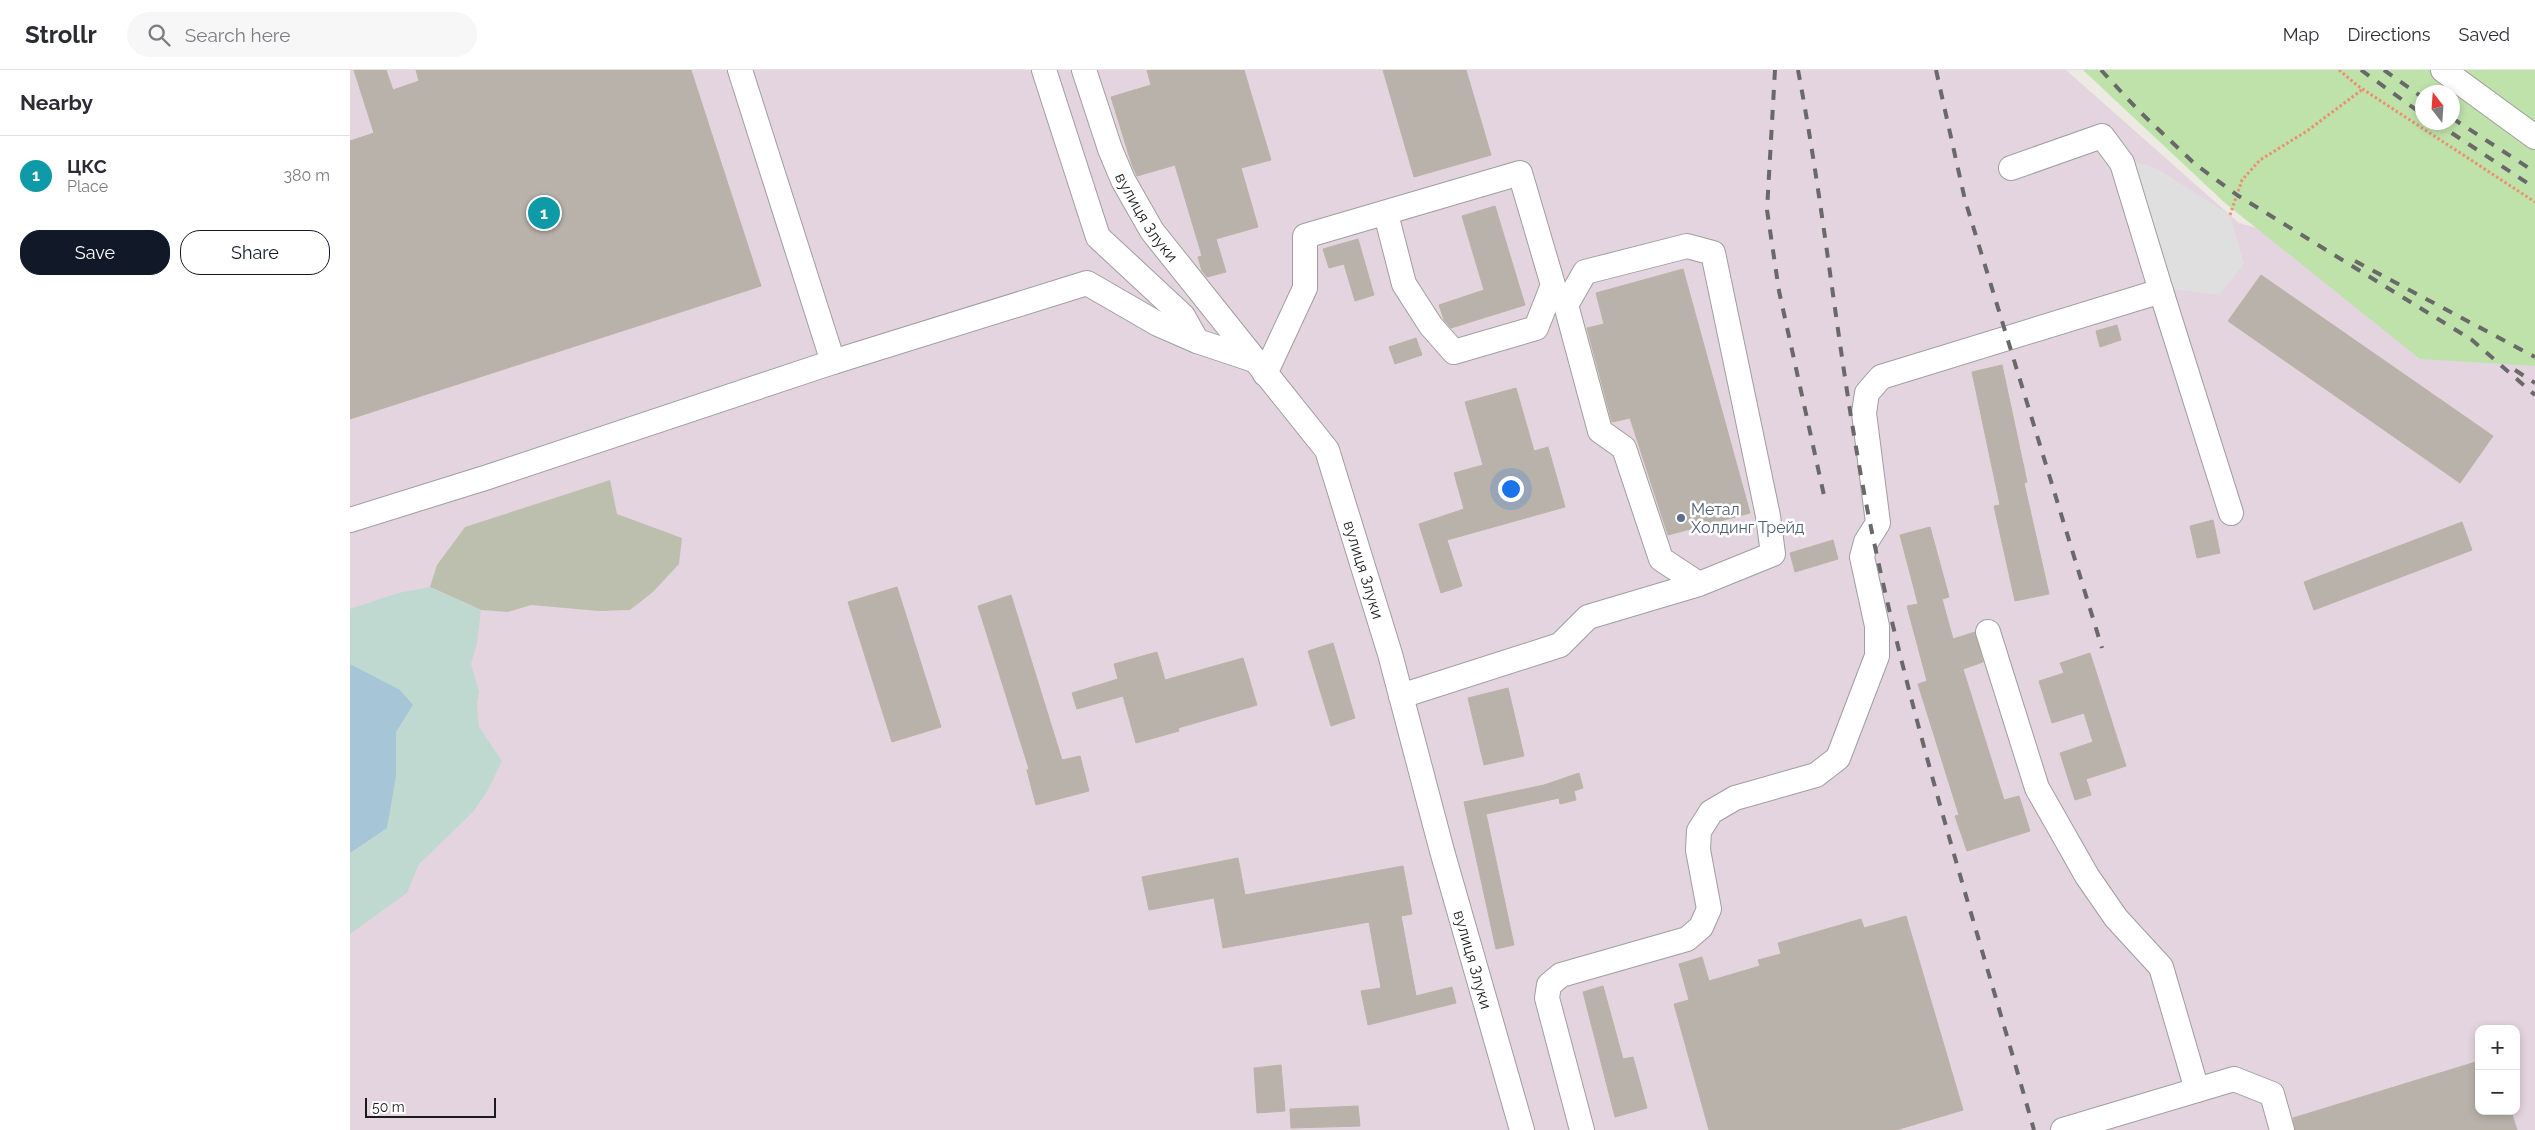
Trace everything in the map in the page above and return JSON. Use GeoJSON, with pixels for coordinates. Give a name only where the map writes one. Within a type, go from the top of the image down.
{"type":"FeatureCollection","features":[{"type":"Feature","properties":{"kind":"street"},"geometry":{"type":"LineString","coordinates":[[740,70],[834,362]]}},
{"type":"Feature","properties":{"kind":"street"},"geometry":{"type":"LineString","coordinates":[[1044,70],[1098,237],[1183,316],[1197,341]]}},
{"type":"Feature","properties":{"kind":"street","name":"вулиця Злуки"},"geometry":{"type":"LineString","coordinates":[[1084,70],[1110,149],[1123,180],[1152,230],[1206,301],[1327,450],[1401,696],[1442,851],[1522,1130]]}},
{"type":"Feature","properties":{"kind":"street"},"geometry":{"type":"LineString","coordinates":[[2443,70],[2535,137]]}},
{"type":"Feature","properties":{"kind":"street"},"geometry":{"type":"LineString","coordinates":[[2011,168],[2102,136],[2122,163],[2163,288],[2230,513]]}},
{"type":"Feature","properties":{"kind":"street"},"geometry":{"type":"LineString","coordinates":[[350,520],[488,477],[834,362],[1086,283],[1158,324],[1260,367],[1305,288],[1305,236],[1386,214],[1520,173],[1553,285],[1536,328],[1454,352],[1431,326],[1404,284],[1386,214]]}},
{"type":"Feature","properties":{"kind":"street"},"geometry":{"type":"LineString","coordinates":[[1401,696],[1560,646],[1588,617],[1699,584],[1772,554],[1768,516],[1713,253],[1687,246],[1585,272],[1566,305],[1600,431],[1624,448],[1661,559],[1699,584]]}},
{"type":"Feature","properties":{"kind":"street"},"geometry":{"type":"LineString","coordinates":[[1582,1130],[1548,998],[1549,985],[1561,975],[1687,939],[1701,928],[1709,909],[1698,850],[1699,831],[1711,812],[1735,798],[1816,775],[1838,758],[1877,656],[1878,626],[1862,557],[1866,542],[1878,523],[1864,413],[1867,393],[1881,377],[2163,288]]}},
{"type":"Feature","properties":{"kind":"street"},"geometry":{"type":"LineString","coordinates":[[1988,632],[2037,788],[2087,876],[2106,904],[2116,918],[2162,967],[2197,1090]]}},
{"type":"Feature","properties":{"kind":"street"},"geometry":{"type":"LineString","coordinates":[[2063,1130],[2234,1079],[2272,1094],[2282,1130]]}},
{"type":"Feature","properties":{"kind":"path"},"geometry":{"type":"LineString","coordinates":[[2339,70],[2363,89],[2535,202]]}},
{"type":"Feature","properties":{"kind":"path"},"geometry":{"type":"LineString","coordinates":[[2230,215],[2242,180],[2260,160],[2308,131],[2363,89]]}},
{"type":"Feature","properties":{"kind":"shaded area"},"geometry":{"type":"Polygon","coordinates":[[[350,70],[2066,70],[2239,223],[2535,308],[2535,1130],[350,1130],[350,70]]]}},
{"type":"Feature","properties":{"kind":"shaded area"},"geometry":{"type":"Polygon","coordinates":[[[2136,162],[2156,168],[2230,215],[2244,264],[2219,295],[2165,288],[2133,179],[2136,162]]]}},
{"type":"Feature","properties":{"kind":"shaded area"},"geometry":{"type":"Polygon","coordinates":[[[610,480],[617,514],[682,538],[679,564],[653,592],[630,610],[599,611],[531,605],[508,612],[481,610],[430,587],[437,565],[465,527],[610,480]]]}},
{"type":"Feature","properties":{"kind":"shaded area"},"geometry":{"type":"Polygon","coordinates":[[[430,587],[481,610],[477,643],[471,664],[479,692],[477,706],[479,727],[502,761],[488,790],[473,812],[419,864],[407,893],[350,934],[350,853],[396,776],[396,732],[413,705],[350,664],[350,609],[398,593],[430,587]]]}},
{"type":"Feature","properties":{"kind":"shaded area"},"geometry":{"type":"Polygon","coordinates":[[[350,664],[400,690],[413,705],[396,732],[396,776],[387,828],[350,853],[350,664]]]}},
{"type":"Feature","properties":{"kind":"green space"},"geometry":{"type":"Polygon","coordinates":[[[2083,70],[2535,70],[2535,366],[2420,359],[2225,203],[2083,70]]]}},
{"type":"Feature","properties":{"kind":"building"},"geometry":{"type":"Polygon","coordinates":[[[354,70],[386,70],[393,90],[419,81],[416,70],[691,70],[761,286],[350,419],[350,141],[374,133],[354,70]]]}},
{"type":"Feature","properties":{"kind":"building"},"geometry":{"type":"Polygon","coordinates":[[[1147,70],[1244,70],[1271,160],[1241,168],[1258,227],[1216,239],[1226,272],[1207,277],[1202,271],[1198,257],[1202,256],[1175,165],[1137,176],[1132,165],[1111,97],[1151,85],[1147,70]]]}},
{"type":"Feature","properties":{"kind":"building"},"geometry":{"type":"Polygon","coordinates":[[[1383,70],[1466,70],[1491,155],[1414,177],[1383,70]]]}},
{"type":"Feature","properties":{"kind":"building"},"geometry":{"type":"Polygon","coordinates":[[[1495,206],[1525,305],[1451,328],[1444,320],[1439,305],[1484,290],[1462,216],[1495,206]]]}},
{"type":"Feature","properties":{"kind":"building"},"geometry":{"type":"Polygon","coordinates":[[[1358,239],[1374,295],[1355,301],[1344,264],[1329,268],[1323,249],[1358,239]]]}},
{"type":"Feature","properties":{"kind":"building"},"geometry":{"type":"Polygon","coordinates":[[[1683,269],[1750,513],[1668,535],[1630,418],[1612,422],[1587,328],[1604,324],[1596,293],[1683,269]]]}},
{"type":"Feature","properties":{"kind":"building"},"geometry":{"type":"Polygon","coordinates":[[[2261,275],[2493,436],[2460,483],[2228,321],[2261,275]]]}},
{"type":"Feature","properties":{"kind":"building"},"geometry":{"type":"Polygon","coordinates":[[[2117,325],[2121,340],[2100,347],[2096,331],[2117,325]]]}},
{"type":"Feature","properties":{"kind":"building"},"geometry":{"type":"Polygon","coordinates":[[[1416,338],[1422,355],[1395,364],[1389,347],[1416,338]]]}},
{"type":"Feature","properties":{"kind":"building"},"geometry":{"type":"Polygon","coordinates":[[[2002,365],[2027,482],[2024,483],[2049,594],[2015,601],[1994,506],[2000,505],[1972,372],[2002,365]]]}},
{"type":"Feature","properties":{"kind":"building"},"geometry":{"type":"Polygon","coordinates":[[[1516,388],[1534,451],[1548,447],[1565,507],[1447,540],[1462,586],[1441,593],[1419,524],[1464,509],[1454,473],[1483,465],[1465,402],[1516,388]]]}},
{"type":"Feature","properties":{"kind":"building"},"geometry":{"type":"Polygon","coordinates":[[[2213,520],[2220,553],[2197,558],[2190,526],[2213,520]]]}},
{"type":"Feature","properties":{"kind":"building"},"geometry":{"type":"Polygon","coordinates":[[[2462,522],[2472,550],[2314,610],[2304,582],[2462,522]]]}},
{"type":"Feature","properties":{"kind":"building"},"geometry":{"type":"Polygon","coordinates":[[[1930,527],[1949,597],[1942,599],[1953,639],[1975,632],[1983,662],[1963,669],[2004,800],[2019,796],[2030,831],[1967,851],[1955,816],[1959,815],[1918,684],[1927,681],[1907,606],[1918,604],[1900,535],[1930,527]]]}},
{"type":"Feature","properties":{"kind":"building"},"geometry":{"type":"Polygon","coordinates":[[[1833,540],[1838,559],[1795,572],[1790,553],[1833,540]]]}},
{"type":"Feature","properties":{"kind":"building"},"geometry":{"type":"Polygon","coordinates":[[[897,587],[941,727],[892,742],[848,602],[897,587]]]}},
{"type":"Feature","properties":{"kind":"building"},"geometry":{"type":"Polygon","coordinates":[[[1011,595],[1062,760],[1080,756],[1089,791],[1036,805],[1027,770],[1029,769],[978,606],[1011,595]]]}},
{"type":"Feature","properties":{"kind":"building"},"geometry":{"type":"Polygon","coordinates":[[[1333,643],[1355,718],[1331,726],[1308,651],[1333,643]]]}},
{"type":"Feature","properties":{"kind":"building"},"geometry":{"type":"Polygon","coordinates":[[[1157,652],[1165,680],[1243,658],[1257,705],[1178,728],[1179,731],[1136,743],[1123,696],[1077,709],[1072,693],[1118,679],[1114,664],[1157,652]]]}},
{"type":"Feature","properties":{"kind":"building"},"geometry":{"type":"Polygon","coordinates":[[[2090,653],[2126,766],[2086,779],[2091,795],[2075,800],[2060,753],[2093,742],[2084,713],[2052,723],[2039,681],[2064,673],[2060,663],[2090,653]]]}},
{"type":"Feature","properties":{"kind":"building"},"geometry":{"type":"Polygon","coordinates":[[[1508,688],[1524,756],[1484,765],[1468,698],[1508,688]]]}},
{"type":"Feature","properties":{"kind":"building"},"geometry":{"type":"Polygon","coordinates":[[[1579,773],[1583,788],[1574,791],[1576,800],[1560,804],[1559,798],[1486,814],[1514,945],[1496,949],[1464,802],[1544,785],[1579,773]]]}},
{"type":"Feature","properties":{"kind":"building"},"geometry":{"type":"Polygon","coordinates":[[[1238,858],[1245,895],[1403,866],[1412,914],[1401,916],[1416,996],[1452,987],[1456,1003],[1368,1025],[1361,991],[1381,988],[1369,922],[1223,948],[1214,898],[1149,910],[1142,877],[1238,858]]]}},
{"type":"Feature","properties":{"kind":"building"},"geometry":{"type":"Polygon","coordinates":[[[1906,916],[1963,1110],[1896,1130],[1709,1130],[1674,1004],[1689,1000],[1679,964],[1702,957],[1709,981],[1760,966],[1758,960],[1781,954],[1778,943],[1861,919],[1864,928],[1906,916]]]}},
{"type":"Feature","properties":{"kind":"building"},"geometry":{"type":"Polygon","coordinates":[[[1603,986],[1623,1059],[1633,1057],[1647,1108],[1615,1117],[1583,992],[1603,986]]]}},
{"type":"Feature","properties":{"kind":"building"},"geometry":{"type":"Polygon","coordinates":[[[2475,1062],[2475,1115],[2512,1115],[2517,1130],[2295,1130],[2293,1118],[2475,1062]]]}},
{"type":"Feature","properties":{"kind":"building"},"geometry":{"type":"Polygon","coordinates":[[[1281,1065],[1285,1111],[1257,1113],[1254,1068],[1281,1065]]]}},
{"type":"Feature","properties":{"kind":"building"},"geometry":{"type":"Polygon","coordinates":[[[1358,1106],[1360,1126],[1291,1128],[1290,1109],[1358,1106]]]}},
{"type":"Feature","properties":{"kind":"railway"},"geometry":{"type":"LineString","coordinates":[[1775,70],[1767,210],[1779,291],[1825,500]]}},
{"type":"Feature","properties":{"kind":"railway"},"geometry":{"type":"LineString","coordinates":[[1798,70],[1817,181],[1840,347],[1858,458],[1885,591],[1945,823],[2034,1130]]}},
{"type":"Feature","properties":{"kind":"railway"},"geometry":{"type":"LineString","coordinates":[[1936,70],[1965,200],[2102,648]]}},
{"type":"Feature","properties":{"kind":"railway"},"geometry":{"type":"LineString","coordinates":[[2101,70],[2139,111],[2195,164],[2237,195],[2472,340],[2535,395]]}},
{"type":"Feature","properties":{"kind":"railway"},"geometry":{"type":"LineString","coordinates":[[2361,70],[2415,109]]}},
{"type":"Feature","properties":{"kind":"railway"},"geometry":{"type":"LineString","coordinates":[[2384,70],[2415,92]]}},
{"type":"Feature","properties":{"kind":"railway"},"geometry":{"type":"LineString","coordinates":[[2460,123],[2535,172]]}},
{"type":"Feature","properties":{"kind":"railway"},"geometry":{"type":"LineString","coordinates":[[2447,130],[2535,188]]}},
{"type":"Feature","properties":{"kind":"railway"},"geometry":{"type":"LineString","coordinates":[[2355,261],[2535,357]]}},
{"type":"Feature","properties":{"kind":"railway"},"geometry":{"type":"LineString","coordinates":[[2515,370],[2535,383]]}},
{"type":"Feature","properties":{"kind":"place","name":"ЦКС"},"geometry":{"type":"Point","coordinates":[544,213]}},
{"type":"Feature","properties":{"kind":"place","name":"Метал Холдинг Трейд"},"geometry":{"type":"Point","coordinates":[1681,518]}}]}
